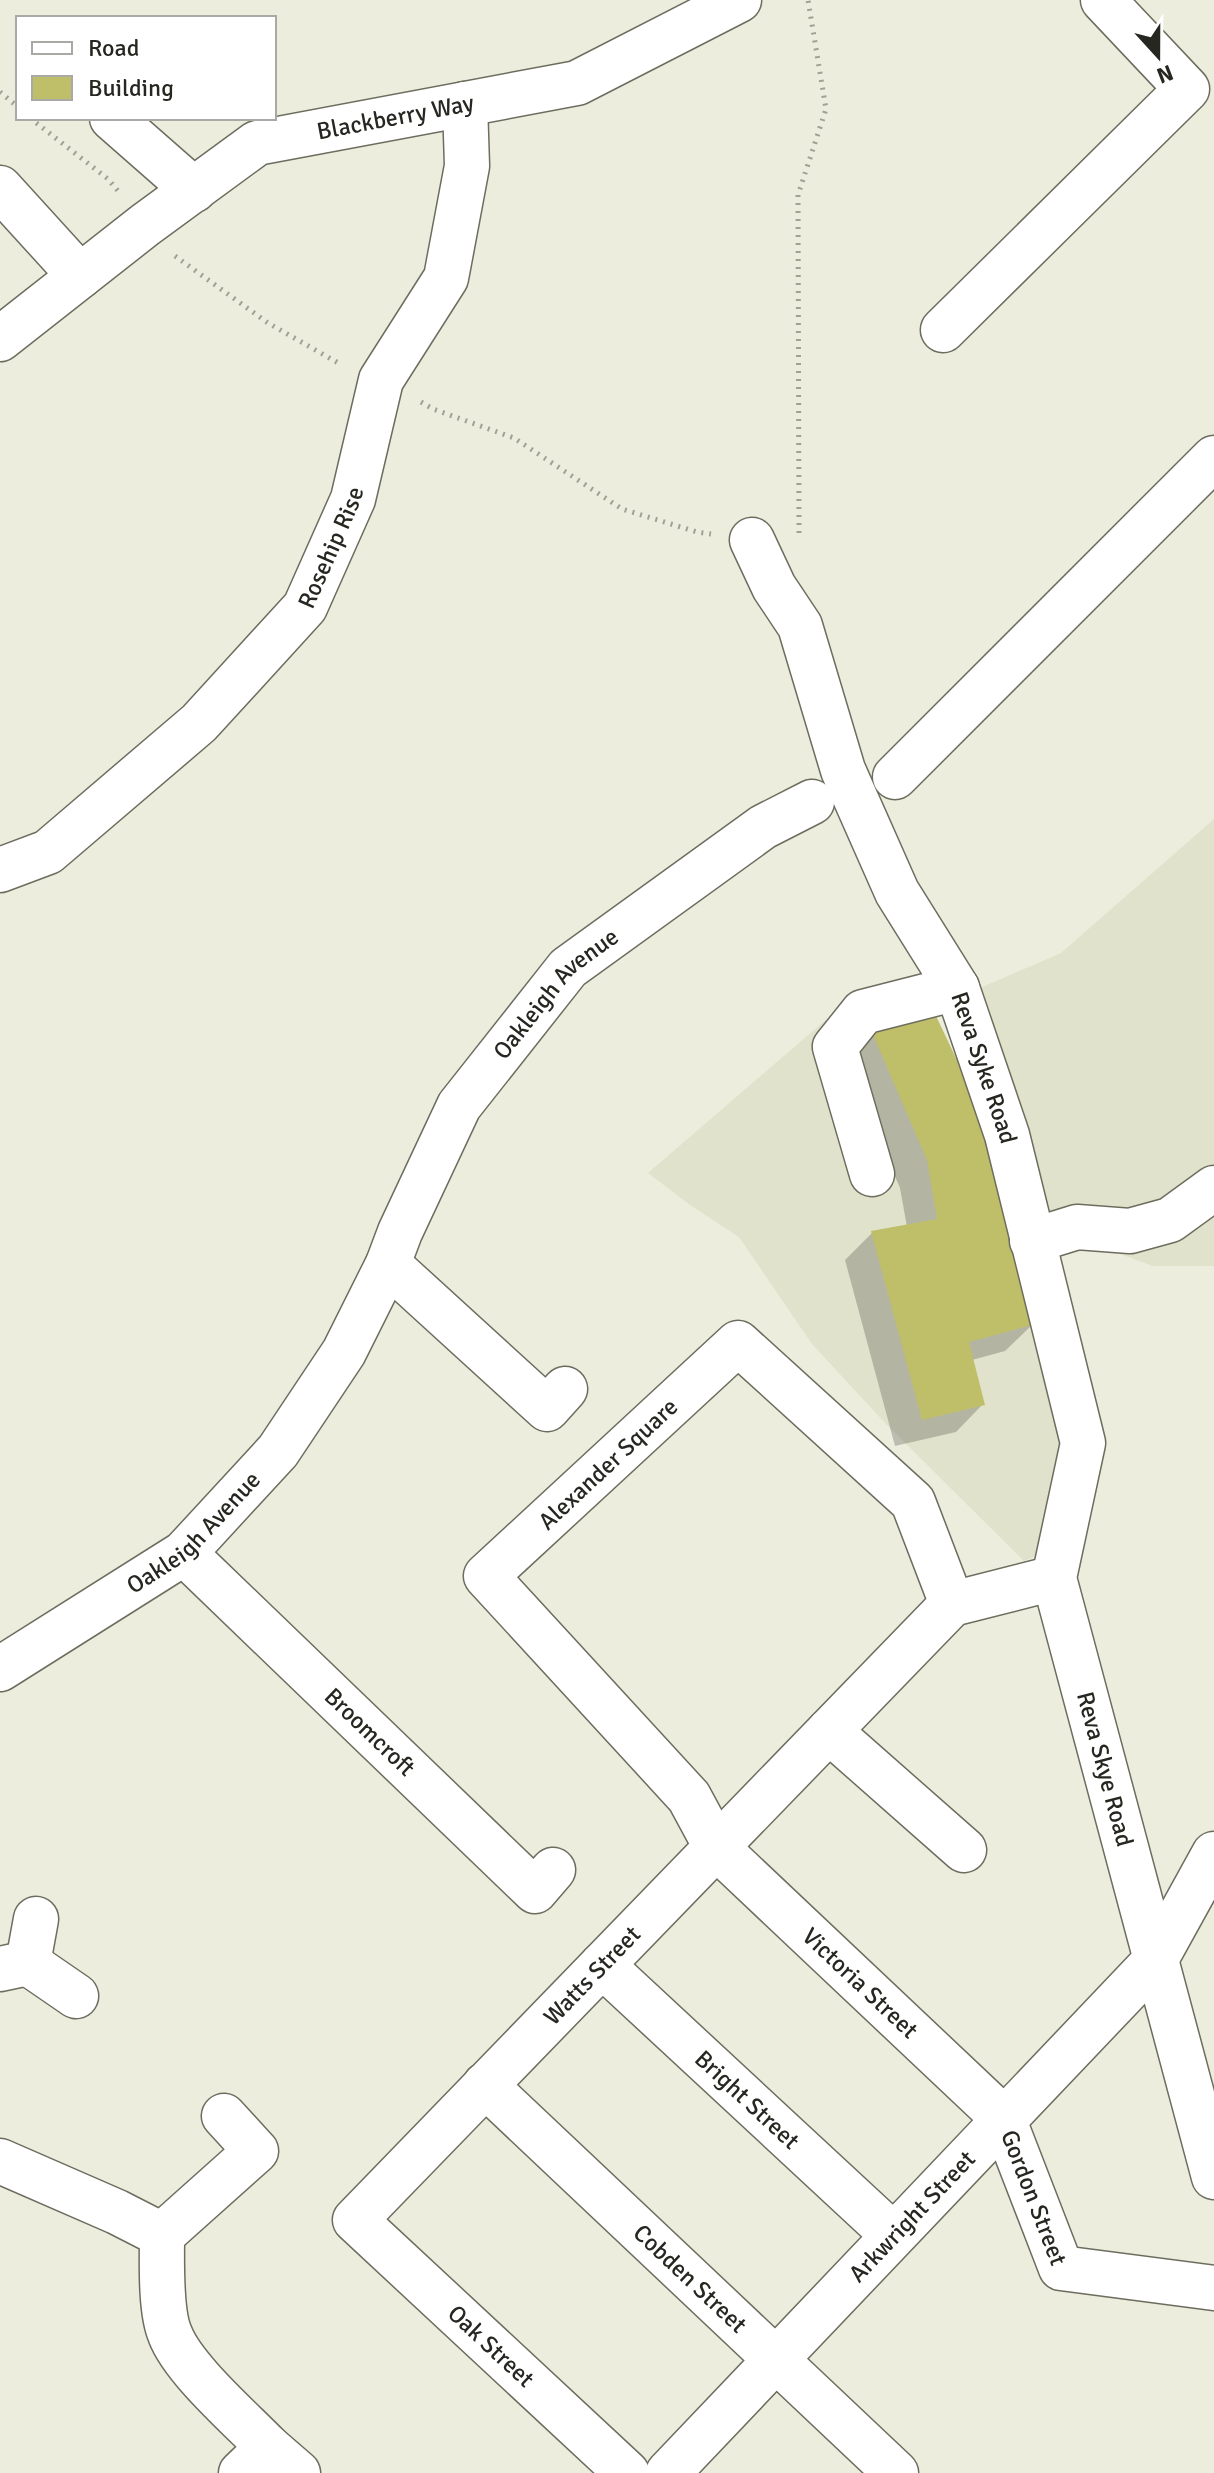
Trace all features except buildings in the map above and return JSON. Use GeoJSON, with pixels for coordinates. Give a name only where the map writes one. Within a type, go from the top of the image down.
{"type":"FeatureCollection","features":[{"type":"Feature","properties":{"kind":"street","name":"Blackberry Way"},"geometry":{"type":"LineString","coordinates":[[0,339],[145,225],[257,143],[577,83],[739,0]]}},
{"type":"Feature","properties":{"kind":"street"},"geometry":{"type":"LineString","coordinates":[[943,330],[1187,89],[1103,0]]}},
{"type":"Feature","properties":{"kind":"street","name":"Rosehip Rise"},"geometry":{"type":"LineString","coordinates":[[0,870],[48,852],[199,723],[305,607],[353,499],[381,380],[446,278],[467,166],[465,104]]}},
{"type":"Feature","properties":{"kind":"street"},"geometry":{"type":"LineString","coordinates":[[114,120],[194,190]]}},
{"type":"Feature","properties":{"kind":"street"},"geometry":{"type":"LineString","coordinates":[[0,188],[80,276]]}},
{"type":"Feature","properties":{"kind":"street"},"geometry":{"type":"LineString","coordinates":[[895,777],[1214,458]]}},
{"type":"Feature","properties":{"kind":"street","name":"Reva Syke Road"},"geometry":{"type":"LineString","coordinates":[[752,540],[774,587],[800,626],[843,770],[891,878],[957,988],[1007,1135],[1083,1443],[1054,1578]]}},
{"type":"Feature","properties":{"kind":"street","name":"Oakleigh Avenue"},"geometry":{"type":"LineString","coordinates":[[0,1669],[184,1553],[278,1451],[344,1352],[388,1264],[459,1106],[568,968],[763,827],[812,802]]}},
{"type":"Feature","properties":{"kind":"street"},"geometry":{"type":"LineString","coordinates":[[872,1174],[835,1047],[863,1012],[957,988]]}},
{"type":"Feature","properties":{"kind":"street"},"geometry":{"type":"LineString","coordinates":[[1032,1241],[1077,1227],[1130,1231],[1170,1220],[1214,1188]]}},
{"type":"Feature","properties":{"kind":"street"},"geometry":{"type":"LineString","coordinates":[[388,1264],[547,1409],[565,1389]]}},
{"type":"Feature","properties":{"kind":"street","name":"Alexander Square"},"geometry":{"type":"LineString","coordinates":[[716,1847],[689,1797],[486,1576],[738,1343],[913,1502],[952,1604]]}},
{"type":"Feature","properties":{"kind":"street","name":"Broomcroft"},"geometry":{"type":"LineString","coordinates":[[184,1553],[535,1891],[553,1870]]}},
{"type":"Feature","properties":{"kind":"street"},"geometry":{"type":"LineString","coordinates":[[952,1604],[1054,1578]]}},
{"type":"Feature","properties":{"kind":"street","name":"Reva Skye Road"},"geometry":{"type":"LineString","coordinates":[[1054,1578],[1155,1961]]}},
{"type":"Feature","properties":{"kind":"street","name":"Watts Street"},"geometry":{"type":"LineString","coordinates":[[355,2220],[952,1604]]}},
{"type":"Feature","properties":{"kind":"street"},"geometry":{"type":"LineString","coordinates":[[829,1731],[964,1850]]}},
{"type":"Feature","properties":{"kind":"street","name":"Victoria Street"},"geometry":{"type":"LineString","coordinates":[[716,1847],[1003,2118]]}},
{"type":"Feature","properties":{"kind":"street","name":"Arkwright Street"},"geometry":{"type":"LineString","coordinates":[[668,2473],[1155,1961],[1214,1854]]}},
{"type":"Feature","properties":{"kind":"street"},"geometry":{"type":"LineString","coordinates":[[36,1919],[14,1966],[76,1996]]}},
{"type":"Feature","properties":{"kind":"street"},"geometry":{"type":"LineString","coordinates":[[1155,1961],[1214,2177]]}},
{"type":"Feature","properties":{"kind":"street","name":"Bright Street"},"geometry":{"type":"LineString","coordinates":[[602,1965],[893,2235]]}},
{"type":"Feature","properties":{"kind":"street","name":"Cobden Street"},"geometry":{"type":"LineString","coordinates":[[485,2085],[896,2473]]}},
{"type":"Feature","properties":{"kind":"street"},"geometry":{"type":"LineString","coordinates":[[224,2116],[256,2151],[162,2235],[162,2284],[170,2334],[194,2372],[269,2464]]}},
{"type":"Feature","properties":{"kind":"street","name":"Gordon Street"},"geometry":{"type":"LineString","coordinates":[[1003,2118],[1061,2268],[1214,2288]]}},
{"type":"Feature","properties":{"kind":"street"},"geometry":{"type":"LineString","coordinates":[[0,2161],[162,2235]]}},
{"type":"Feature","properties":{"kind":"street","name":"Oak Street"},"geometry":{"type":"LineString","coordinates":[[355,2220],[627,2473]]}},
{"type":"Feature","properties":{"kind":"path"},"geometry":{"type":"LineString","coordinates":[[799,546],[798,195],[826,109],[808,0]]}},
{"type":"Feature","properties":{"kind":"path"},"geometry":{"type":"LineString","coordinates":[[0,92],[16,105]]}},
{"type":"Feature","properties":{"kind":"path"},"geometry":{"type":"LineString","coordinates":[[33,120],[108,179],[145,225],[174,254],[268,323],[364,378],[381,380],[433,409],[514,438],[622,509],[697,532],[752,540]]}},
{"type":"Feature","properties":{"kind":"shaded area"},"geometry":{"type":"Polygon","coordinates":[[[1214,819],[1214,1266],[1153,1266],[1060,1232],[1036,1184],[980,988],[1061,953],[1214,819]]]}},
{"type":"Feature","properties":{"kind":"shaded area"},"geometry":{"type":"Polygon","coordinates":[[[922,973],[936,1016],[990,1130],[1066,1457],[1050,1550],[1024,1561],[886,1424],[812,1344],[739,1237],[648,1173],[857,993],[922,973]]]}}]}
